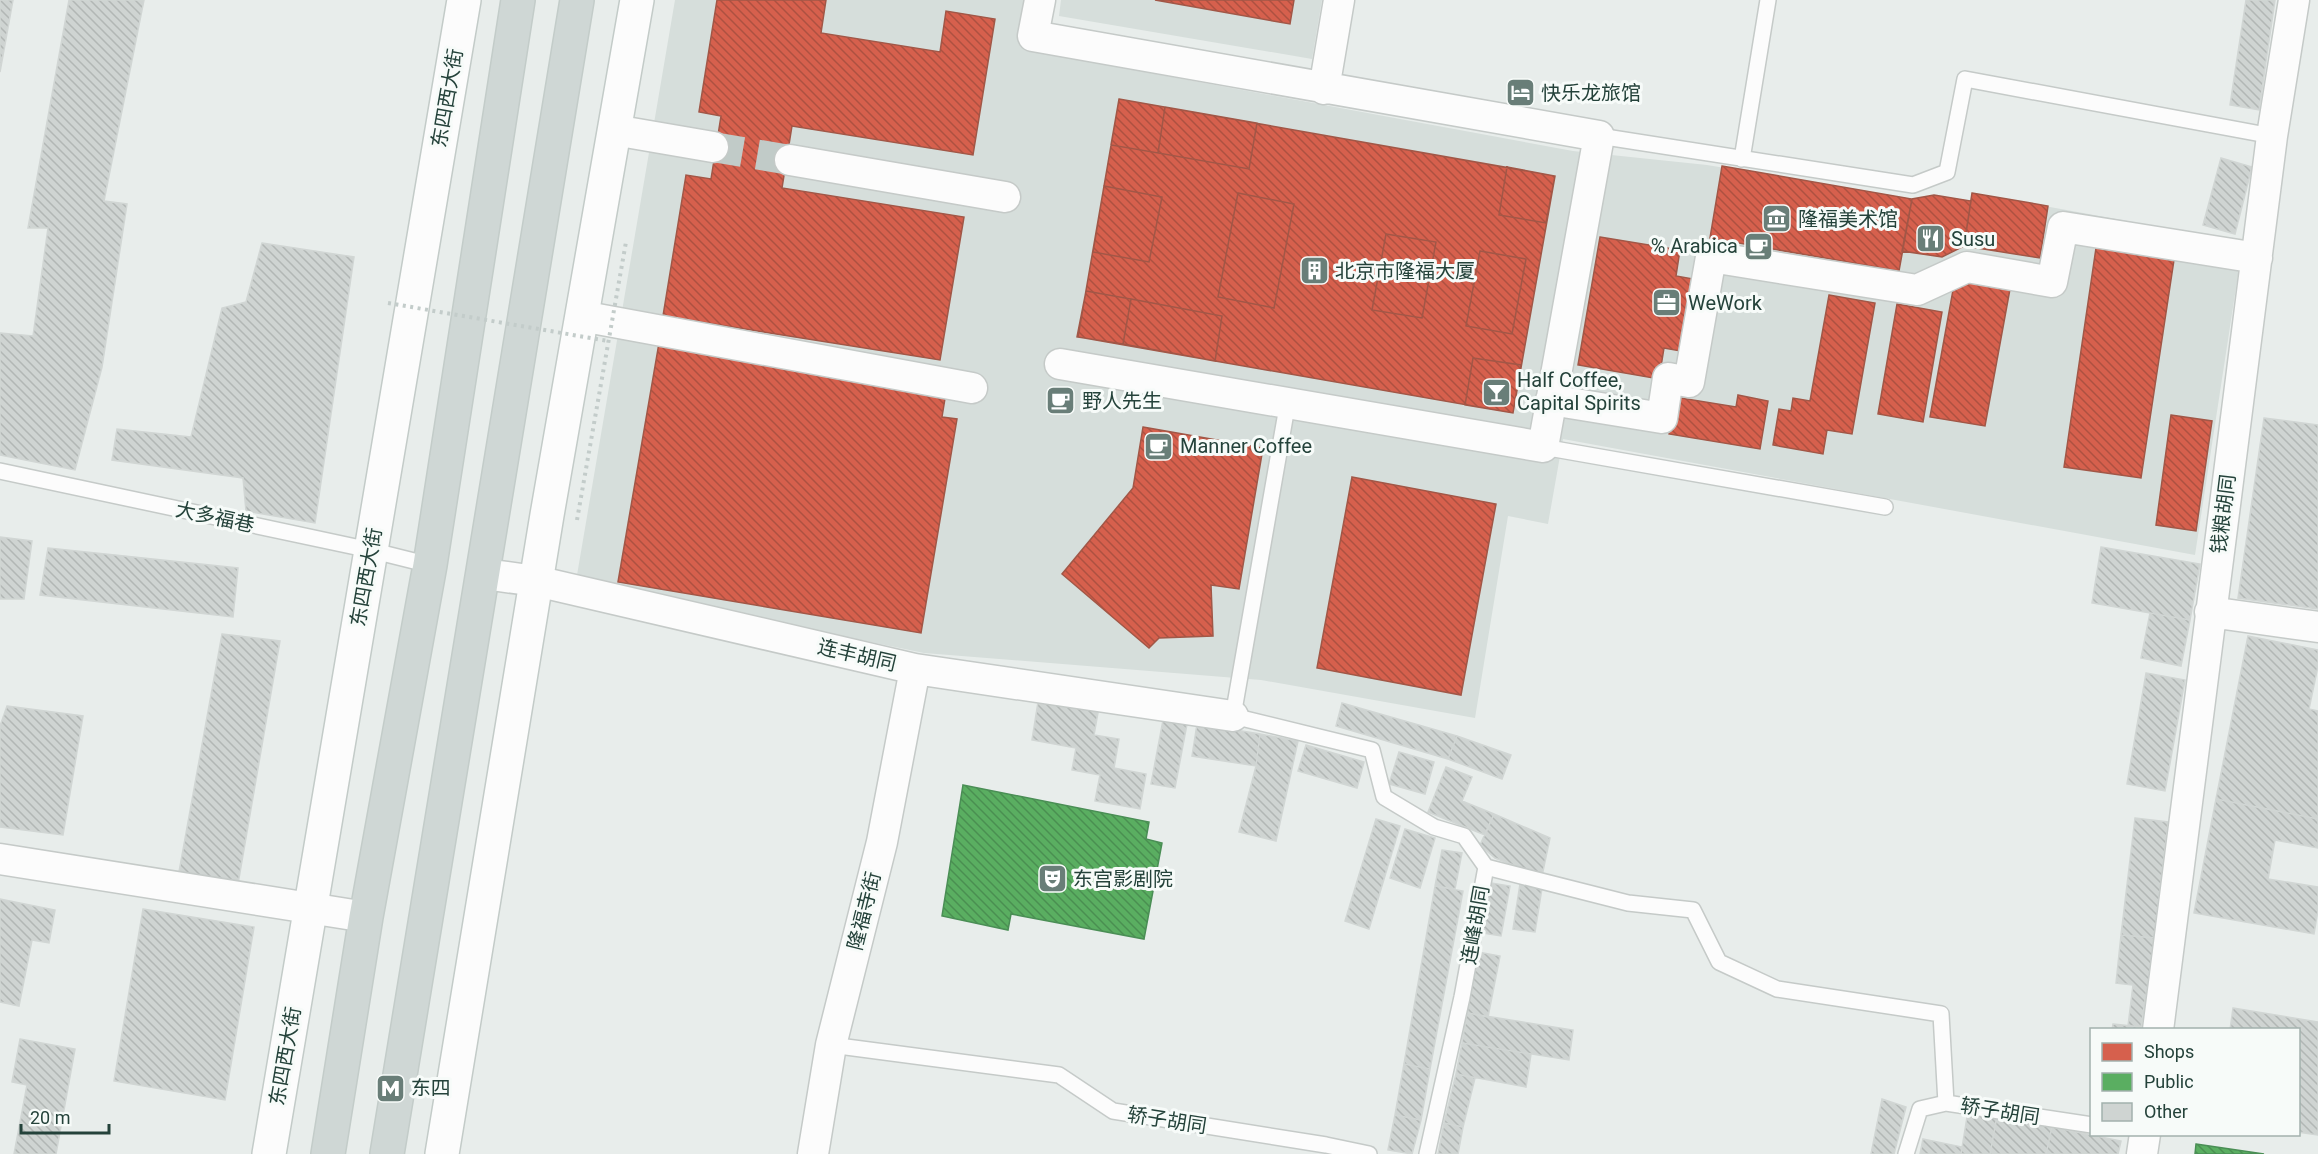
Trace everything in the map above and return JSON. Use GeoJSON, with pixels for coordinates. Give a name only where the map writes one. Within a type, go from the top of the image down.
{"type":"FeatureCollection","features":[{"type":"Feature","properties":{"kind":"main road"},"geometry":{"type":"LineString","coordinates":[[328,1154],[366,917],[430,565],[518,0]]}},
{"type":"Feature","properties":{"kind":"main road"},"geometry":{"type":"LineString","coordinates":[[387,1154],[577,0]]}},
{"type":"Feature","properties":{"kind":"street","name":"东四西大街"},"geometry":{"type":"LineString","coordinates":[[268,1154],[464,0]]}},
{"type":"Feature","properties":{"kind":"street"},"geometry":{"type":"LineString","coordinates":[[442,1154],[536,581],[637,0]]}},
{"type":"Feature","properties":{"kind":"street"},"geometry":{"type":"LineString","coordinates":[[1040,0],[1033,36],[1599,136],[1543,447],[1288,401],[1060,364]]}},
{"type":"Feature","properties":{"kind":"street"},"geometry":{"type":"LineString","coordinates":[[1324,89],[1339,0]]}},
{"type":"Feature","properties":{"kind":"street","name":"钱粮胡同"},"geometry":{"type":"LineString","coordinates":[[2158,1028],[2272,136],[2294,0]]}},
{"type":"Feature","properties":{"kind":"street"},"geometry":{"type":"LineString","coordinates":[[614,130],[713,147]]}},
{"type":"Feature","properties":{"kind":"street"},"geometry":{"type":"LineString","coordinates":[[790,160],[1005,197]]}},
{"type":"Feature","properties":{"kind":"street"},"geometry":{"type":"LineString","coordinates":[[1551,400],[1662,418],[1668,378],[1689,382],[1711,257],[1917,290],[1967,267],[2052,282],[2063,227],[2257,258]]}},
{"type":"Feature","properties":{"kind":"street"},"geometry":{"type":"LineString","coordinates":[[581,316],[972,388]]}},
{"type":"Feature","properties":{"kind":"street","name":"连丰胡同"},"geometry":{"type":"LineString","coordinates":[[484,574],[536,581],[915,669],[1233,716]]}},
{"type":"Feature","properties":{"kind":"street"},"geometry":{"type":"LineString","coordinates":[[2210,612],[2318,627]]}},
{"type":"Feature","properties":{"kind":"street","name":"隆福寺街"},"geometry":{"type":"LineString","coordinates":[[813,1154],[831,1045],[882,842],[915,669]]}},
{"type":"Feature","properties":{"kind":"street"},"geometry":{"type":"LineString","coordinates":[[0,859],[366,917]]}},
{"type":"Feature","properties":{"kind":"street"},"geometry":{"type":"LineString","coordinates":[[2142,1154],[2145,1136]]}},
{"type":"Feature","properties":{"kind":"lane"},"geometry":{"type":"LineString","coordinates":[[1742,159],[1768,0]]}},
{"type":"Feature","properties":{"kind":"lane"},"geometry":{"type":"LineString","coordinates":[[1599,136],[1913,185],[1947,172],[1965,79],[2272,136]]}},
{"type":"Feature","properties":{"kind":"lane"},"geometry":{"type":"LineString","coordinates":[[1233,716],[1288,401]]}},
{"type":"Feature","properties":{"kind":"lane"},"geometry":{"type":"LineString","coordinates":[[1543,447],[1885,507]]}},
{"type":"Feature","properties":{"kind":"lane","name":"大多福巷"},"geometry":{"type":"LineString","coordinates":[[0,471],[370,550],[430,565]]}},
{"type":"Feature","properties":{"kind":"lane","name":"连峰胡同"},"geometry":{"type":"LineString","coordinates":[[1233,716],[1371,750],[1384,797],[1434,827],[1464,836],[1486,867],[1462,997],[1427,1154]]}},
{"type":"Feature","properties":{"kind":"lane"},"geometry":{"type":"LineString","coordinates":[[1486,867],[1628,903],[1693,910],[1719,962],[1777,989],[1941,1014],[1946,1103]]}},
{"type":"Feature","properties":{"kind":"lane","name":"轿子胡同"},"geometry":{"type":"LineString","coordinates":[[831,1045],[1059,1076],[1113,1111],[1369,1154]]}},
{"type":"Feature","properties":{"kind":"lane","name":"轿子胡同"},"geometry":{"type":"LineString","coordinates":[[1906,1154],[1920,1109],[1946,1103],[2090,1125]]}},
{"type":"Feature","properties":{"kind":"path"},"geometry":{"type":"LineString","coordinates":[[577,520],[626,242]]}},
{"type":"Feature","properties":{"kind":"path"},"geometry":{"type":"LineString","coordinates":[[388,303],[608,341]]}},
{"type":"Feature","properties":{"kind":"shaded area"},"geometry":{"type":"Polygon","coordinates":[[[675,0],[1027,0],[1031,20],[1026,50],[1573,151],[1707,165],[1912,199],[1934,195],[1970,201],[1972,193],[2243,242],[2195,555],[1563,439],[1548,524],[1508,516],[1475,718],[1261,680],[924,653],[576,581],[675,0]]]}},
{"type":"Feature","properties":{"kind":"shaded area"},"geometry":{"type":"Polygon","coordinates":[[[1061,0],[1322,0],[1312,59],[1059,16],[1061,0]]]}},
{"type":"Feature","properties":{"kind":"building: Shops"},"geometry":{"type":"Polygon","coordinates":[[[717,0],[826,0],[821,33],[940,52],[946,11],[995,19],[973,155],[792,126],[782,188],[964,217],[940,360],[663,316],[686,175],[711,179],[721,116],[699,112],[717,0]]]}},
{"type":"Feature","properties":{"kind":"building: Shops"},"geometry":{"type":"Polygon","coordinates":[[[1155,0],[1294,0],[1290,24],[1155,0]]]}},
{"type":"Feature","properties":{"kind":"building: Shops","name":"北京市隆福大厦"},"geometry":{"type":"Polygon","coordinates":[[[1119,99],[1555,176],[1513,413],[1078,337],[1119,99]]]}},
{"type":"Feature","properties":{"kind":"building: Shops"},"geometry":{"type":"Polygon","coordinates":[[[1119,99],[1165,107],[1158,153],[1111,145],[1119,99]]]}},
{"type":"Feature","properties":{"kind":"building: Shops"},"geometry":{"type":"Polygon","coordinates":[[[1165,107],[1257,123],[1249,169],[1158,153],[1165,107]]]}},
{"type":"Feature","properties":{"kind":"building: Shops"},"geometry":{"type":"Polygon","coordinates":[[[1722,166],[1912,199],[1899,271],[1710,238],[1722,166]]]}},
{"type":"Feature","properties":{"kind":"building: Shops"},"geometry":{"type":"Polygon","coordinates":[[[1507,167],[1555,176],[1546,223],[1499,215],[1507,167]]]}},
{"type":"Feature","properties":{"kind":"building: Shops"},"geometry":{"type":"Polygon","coordinates":[[[1104,186],[1162,197],[1149,262],[1093,252],[1104,186]]]}},
{"type":"Feature","properties":{"kind":"building: Shops"},"geometry":{"type":"Polygon","coordinates":[[[1238,193],[1294,204],[1274,308],[1218,297],[1238,193]]]}},
{"type":"Feature","properties":{"kind":"building: Shops"},"geometry":{"type":"Polygon","coordinates":[[[1972,193],[2048,206],[2040,258],[1964,246],[1972,193]]]}},
{"type":"Feature","properties":{"kind":"building: Shops"},"geometry":{"type":"Polygon","coordinates":[[[1934,195],[1971,201],[1964,246],[1942,257],[1902,251],[1912,199],[1934,195]]]}},
{"type":"Feature","properties":{"kind":"building: Shops"},"geometry":{"type":"Polygon","coordinates":[[[1386,234],[1436,242],[1422,318],[1372,310],[1386,234]]]}},
{"type":"Feature","properties":{"kind":"building: Shops"},"geometry":{"type":"Polygon","coordinates":[[[1600,237],[1680,250],[1676,276],[1699,280],[1686,352],[1664,348],[1659,379],[1578,365],[1600,237]]]}},
{"type":"Feature","properties":{"kind":"building: Shops"},"geometry":{"type":"Polygon","coordinates":[[[2096,248],[2174,260],[2141,478],[2064,467],[2096,248]]]}},
{"type":"Feature","properties":{"kind":"building: Shops"},"geometry":{"type":"Polygon","coordinates":[[[1480,251],[1526,259],[1512,334],[1466,326],[1480,251]]]}},
{"type":"Feature","properties":{"kind":"building: Shops"},"geometry":{"type":"Polygon","coordinates":[[[1955,279],[2010,289],[1985,426],[1930,417],[1955,279]]]}},
{"type":"Feature","properties":{"kind":"building: Shops"},"geometry":{"type":"Polygon","coordinates":[[[1086,291],[1131,299],[1123,344],[1077,337],[1086,291]]]}},
{"type":"Feature","properties":{"kind":"building: Shops"},"geometry":{"type":"Polygon","coordinates":[[[1829,295],[1875,303],[1852,434],[1827,430],[1823,454],[1773,445],[1779,409],[1791,411],[1793,398],[1810,401],[1829,295]]]}},
{"type":"Feature","properties":{"kind":"building: Shops"},"geometry":{"type":"Polygon","coordinates":[[[1131,299],[1222,316],[1215,361],[1123,344],[1131,299]]]}},
{"type":"Feature","properties":{"kind":"building: Shops"},"geometry":{"type":"Polygon","coordinates":[[[1897,304],[1942,312],[1923,422],[1878,414],[1897,304]]]}},
{"type":"Feature","properties":{"kind":"building: Shops"},"geometry":{"type":"Polygon","coordinates":[[[660,337],[947,386],[942,417],[957,419],[921,633],[618,582],[660,337]]]}},
{"type":"Feature","properties":{"kind":"building: Shops"},"geometry":{"type":"Polygon","coordinates":[[[1473,358],[1521,365],[1513,413],[1465,405],[1473,358]]]}},
{"type":"Feature","properties":{"kind":"building: Shops","name":"野人先生"},"geometry":{"type":"Polygon","coordinates":[[[1056,394],[1068,396],[1066,408],[1054,407],[1056,394]]]}},
{"type":"Feature","properties":{"kind":"building: Shops"},"geometry":{"type":"Polygon","coordinates":[[[1738,395],[1768,401],[1760,449],[1669,434],[1675,397],[1736,407],[1738,395]]]}},
{"type":"Feature","properties":{"kind":"building: Shops"},"geometry":{"type":"Polygon","coordinates":[[[2171,415],[2212,421],[2196,531],[2156,525],[2171,415]]]}},
{"type":"Feature","properties":{"kind":"building: Shops"},"geometry":{"type":"Polygon","coordinates":[[[1143,427],[1263,448],[1239,589],[1211,585],[1213,636],[1159,638],[1149,648],[1062,574],[1133,488],[1143,427]]]}},
{"type":"Feature","properties":{"kind":"building: Shops"},"geometry":{"type":"Polygon","coordinates":[[[1352,477],[1496,504],[1461,695],[1317,668],[1352,477]]]}},
{"type":"Feature","properties":{"kind":"building: Public","name":"东宫影剧院"},"geometry":{"type":"Polygon","coordinates":[[[963,785],[1149,822],[1146,839],[1162,843],[1144,939],[1011,914],[1008,930],[942,916],[963,785]]]}},
{"type":"Feature","properties":{"kind":"building: Public"},"geometry":{"type":"Polygon","coordinates":[[[2196,1144],[2264,1154],[2195,1154],[2196,1144]]]}},
{"type":"Feature","properties":{"kind":"building: Other"},"geometry":{"type":"Polygon","coordinates":[[[0,0],[13,0],[0,72],[0,0]]]}},
{"type":"Feature","properties":{"kind":"building: Other"},"geometry":{"type":"Polygon","coordinates":[[[69,0],[144,0],[104,201],[127,204],[102,367],[75,470],[0,455],[0,333],[33,336],[48,228],[28,228],[69,0]]]}},
{"type":"Feature","properties":{"kind":"building: Other"},"geometry":{"type":"Polygon","coordinates":[[[2246,0],[2275,0],[2259,110],[2230,105],[2246,0]]]}},
{"type":"Feature","properties":{"kind":"building: Other"},"geometry":{"type":"Polygon","coordinates":[[[2221,158],[2252,167],[2235,234],[2203,225],[2221,158]]]}},
{"type":"Feature","properties":{"kind":"building: Other"},"geometry":{"type":"Polygon","coordinates":[[[262,243],[354,257],[315,523],[246,511],[243,478],[112,460],[117,429],[191,437],[222,308],[246,302],[262,243]]]}},
{"type":"Feature","properties":{"kind":"building: Other"},"geometry":{"type":"Polygon","coordinates":[[[2264,418],[2318,425],[2318,609],[2238,598],[2264,418]]]}},
{"type":"Feature","properties":{"kind":"building: Other"},"geometry":{"type":"Polygon","coordinates":[[[0,537],[32,541],[24,599],[0,599],[0,537]]]}},
{"type":"Feature","properties":{"kind":"building: Other"},"geometry":{"type":"Polygon","coordinates":[[[2101,547],[2200,564],[2190,620],[2092,603],[2101,547]]]}},
{"type":"Feature","properties":{"kind":"building: Other"},"geometry":{"type":"Polygon","coordinates":[[[48,548],[238,568],[233,617],[40,595],[48,548]]]}},
{"type":"Feature","properties":{"kind":"building: Other"},"geometry":{"type":"Polygon","coordinates":[[[2150,613],[2190,620],[2181,666],[2141,658],[2150,613]]]}},
{"type":"Feature","properties":{"kind":"building: Other"},"geometry":{"type":"Polygon","coordinates":[[[222,634],[280,641],[238,884],[179,872],[222,634]]]}},
{"type":"Feature","properties":{"kind":"building: Other"},"geometry":{"type":"Polygon","coordinates":[[[2248,636],[2318,650],[2318,666],[2309,709],[2318,711],[2318,819],[2216,799],[2248,636]]]}},
{"type":"Feature","properties":{"kind":"building: Other"},"geometry":{"type":"Polygon","coordinates":[[[2146,673],[2185,680],[2165,791],[2127,784],[2146,673]]]}},
{"type":"Feature","properties":{"kind":"building: Other"},"geometry":{"type":"Polygon","coordinates":[[[1039,696],[1099,707],[1094,735],[1119,739],[1114,768],[1146,774],[1140,809],[1095,801],[1100,775],[1072,770],[1076,748],[1032,740],[1039,696]]]}},
{"type":"Feature","properties":{"kind":"building: Other"},"geometry":{"type":"Polygon","coordinates":[[[1342,703],[1457,736],[1448,759],[1336,726],[1342,703]]]}},
{"type":"Feature","properties":{"kind":"building: Other"},"geometry":{"type":"Polygon","coordinates":[[[7,706],[83,716],[63,835],[0,827],[0,726],[7,706]]]}},
{"type":"Feature","properties":{"kind":"building: Other"},"geometry":{"type":"Polygon","coordinates":[[[1163,720],[1187,724],[1175,788],[1151,784],[1163,720]]]}},
{"type":"Feature","properties":{"kind":"building: Other"},"geometry":{"type":"Polygon","coordinates":[[[1197,724],[1260,734],[1256,766],[1192,756],[1197,724]]]}},
{"type":"Feature","properties":{"kind":"building: Other"},"geometry":{"type":"Polygon","coordinates":[[[1260,734],[1298,741],[1276,841],[1239,832],[1256,766],[1260,734]]]}},
{"type":"Feature","properties":{"kind":"building: Other"},"geometry":{"type":"Polygon","coordinates":[[[1457,736],[1511,755],[1502,779],[1448,759],[1457,736]]]}},
{"type":"Feature","properties":{"kind":"building: Other"},"geometry":{"type":"Polygon","coordinates":[[[1306,745],[1364,762],[1357,788],[1298,771],[1306,745]]]}},
{"type":"Feature","properties":{"kind":"building: Other"},"geometry":{"type":"Polygon","coordinates":[[[1399,752],[1434,762],[1425,794],[1389,784],[1399,752]]]}},
{"type":"Feature","properties":{"kind":"building: Other"},"geometry":{"type":"Polygon","coordinates":[[[1446,767],[1472,777],[1462,801],[1494,814],[1485,835],[1428,812],[1446,767]]]}},
{"type":"Feature","properties":{"kind":"building: Other"},"geometry":{"type":"Polygon","coordinates":[[[2216,799],[2318,819],[2318,848],[2275,840],[2268,879],[2318,887],[2318,910],[2314,934],[2194,913],[2216,799]]]}},
{"type":"Feature","properties":{"kind":"building: Other"},"geometry":{"type":"Polygon","coordinates":[[[1494,814],[1550,838],[1542,876],[1495,858],[1480,845],[1494,814]]]}},
{"type":"Feature","properties":{"kind":"building: Other"},"geometry":{"type":"Polygon","coordinates":[[[2135,818],[2168,822],[2155,938],[2121,935],[2135,818]]]}},
{"type":"Feature","properties":{"kind":"building: Other"},"geometry":{"type":"Polygon","coordinates":[[[1376,819],[1400,826],[1369,929],[1345,921],[1376,819]]]}},
{"type":"Feature","properties":{"kind":"building: Other"},"geometry":{"type":"Polygon","coordinates":[[[1405,829],[1435,838],[1420,888],[1390,878],[1405,829]]]}},
{"type":"Feature","properties":{"kind":"building: Other"},"geometry":{"type":"Polygon","coordinates":[[[1442,850],[1462,853],[1455,889],[1435,886],[1442,850]]]}},
{"type":"Feature","properties":{"kind":"building: Other"},"geometry":{"type":"Polygon","coordinates":[[[1491,883],[1510,886],[1501,936],[1482,933],[1491,883]]]}},
{"type":"Feature","properties":{"kind":"building: Other"},"geometry":{"type":"Polygon","coordinates":[[[1520,884],[1542,888],[1535,932],[1513,929],[1520,884]]]}},
{"type":"Feature","properties":{"kind":"building: Other"},"geometry":{"type":"Polygon","coordinates":[[[1435,886],[1463,891],[1430,1069],[1404,1064],[1435,886]]]}},
{"type":"Feature","properties":{"kind":"building: Other"},"geometry":{"type":"Polygon","coordinates":[[[0,899],[55,910],[49,943],[32,940],[19,1006],[0,1002],[0,899]]]}},
{"type":"Feature","properties":{"kind":"building: Other"},"geometry":{"type":"Polygon","coordinates":[[[143,909],[254,927],[225,1100],[114,1081],[143,909]]]}},
{"type":"Feature","properties":{"kind":"building: Other"},"geometry":{"type":"Polygon","coordinates":[[[2121,935],[2155,938],[2141,1027],[2128,1026],[2133,985],[2116,983],[2121,935]]]}},
{"type":"Feature","properties":{"kind":"building: Other"},"geometry":{"type":"Polygon","coordinates":[[[1478,952],[1500,956],[1488,1017],[1467,1013],[1478,952]]]}},
{"type":"Feature","properties":{"kind":"building: Other"},"geometry":{"type":"Polygon","coordinates":[[[2233,1008],[2318,1022],[2318,1135],[2300,1132],[2300,1028],[2230,1028],[2233,1008]]]}},
{"type":"Feature","properties":{"kind":"building: Other"},"geometry":{"type":"Polygon","coordinates":[[[1467,1013],[1573,1030],[1569,1060],[1462,1043],[1467,1013]]]}},
{"type":"Feature","properties":{"kind":"building: Other"},"geometry":{"type":"Polygon","coordinates":[[[2113,1024],[2141,1027],[2141,1028],[2112,1028],[2113,1024]]]}},
{"type":"Feature","properties":{"kind":"building: Other"},"geometry":{"type":"Polygon","coordinates":[[[20,1039],[75,1049],[56,1154],[14,1154],[27,1085],[12,1082],[20,1039]]]}},
{"type":"Feature","properties":{"kind":"building: Other"},"geometry":{"type":"Polygon","coordinates":[[[1462,1043],[1531,1054],[1526,1087],[1456,1074],[1462,1043]]]}},
{"type":"Feature","properties":{"kind":"building: Other"},"geometry":{"type":"Polygon","coordinates":[[[1404,1064],[1430,1069],[1421,1120],[1395,1115],[1404,1064]]]}},
{"type":"Feature","properties":{"kind":"building: Other"},"geometry":{"type":"Polygon","coordinates":[[[1456,1074],[1475,1078],[1463,1127],[1444,1123],[1456,1074]]]}},
{"type":"Feature","properties":{"kind":"building: Other"},"geometry":{"type":"Polygon","coordinates":[[[1882,1099],[1906,1107],[1894,1154],[1871,1154],[1882,1099]]]}},
{"type":"Feature","properties":{"kind":"building: Other"},"geometry":{"type":"Polygon","coordinates":[[[1968,1111],[1997,1116],[1990,1154],[1961,1154],[1968,1111]]]}},
{"type":"Feature","properties":{"kind":"building: Other"},"geometry":{"type":"Polygon","coordinates":[[[1395,1115],[1421,1120],[1412,1154],[1388,1150],[1395,1115]]]}},
{"type":"Feature","properties":{"kind":"building: Other"},"geometry":{"type":"Polygon","coordinates":[[[1997,1116],[2052,1127],[2046,1154],[1990,1154],[1997,1116]]]}},
{"type":"Feature","properties":{"kind":"building: Other"},"geometry":{"type":"Polygon","coordinates":[[[1444,1123],[1463,1127],[1458,1154],[1438,1154],[1444,1123]]]}},
{"type":"Feature","properties":{"kind":"building: Other"},"geometry":{"type":"Polygon","coordinates":[[[2052,1127],[2121,1141],[2118,1154],[2046,1154],[2052,1127]]]}},
{"type":"Feature","properties":{"kind":"building: Other"},"geometry":{"type":"Polygon","coordinates":[[[1923,1139],[1962,1147],[1961,1154],[1920,1154],[1923,1139]]]}},
{"type":"Feature","properties":{"kind":"tunnel"},"geometry":{"type":"LineString","coordinates":[[713,147],[790,160]]}},
{"type":"Feature","properties":{"kind":"place","name":"快乐龙旅馆"},"geometry":{"type":"Point","coordinates":[1520,93]}},
{"type":"Feature","properties":{"kind":"place","name":"隆福美术馆"},"geometry":{"type":"Point","coordinates":[1777,219]}},
{"type":"Feature","properties":{"kind":"place","name":"Susu"},"geometry":{"type":"Point","coordinates":[1930,239]}},
{"type":"Feature","properties":{"kind":"place","name":"% Arabica"},"geometry":{"type":"Point","coordinates":[1759,246]}},
{"type":"Feature","properties":{"kind":"place","name":"北京市隆福大厦"},"geometry":{"type":"Point","coordinates":[1314,271]}},
{"type":"Feature","properties":{"kind":"place","name":"WeWork"},"geometry":{"type":"Point","coordinates":[1667,303]}},
{"type":"Feature","properties":{"kind":"place","name":"Half Coffee, Capital Spirits"},"geometry":{"type":"Point","coordinates":[1496,392]}},
{"type":"Feature","properties":{"kind":"place","name":"野人先生"},"geometry":{"type":"Point","coordinates":[1061,401]}},
{"type":"Feature","properties":{"kind":"place","name":"Manner Coffee"},"geometry":{"type":"Point","coordinates":[1159,446]}},
{"type":"Feature","properties":{"kind":"place","name":"东宫影剧院"},"geometry":{"type":"Point","coordinates":[1052,879]}},
{"type":"Feature","properties":{"kind":"place","name":"东四"},"geometry":{"type":"Point","coordinates":[390,1088]}}]}
